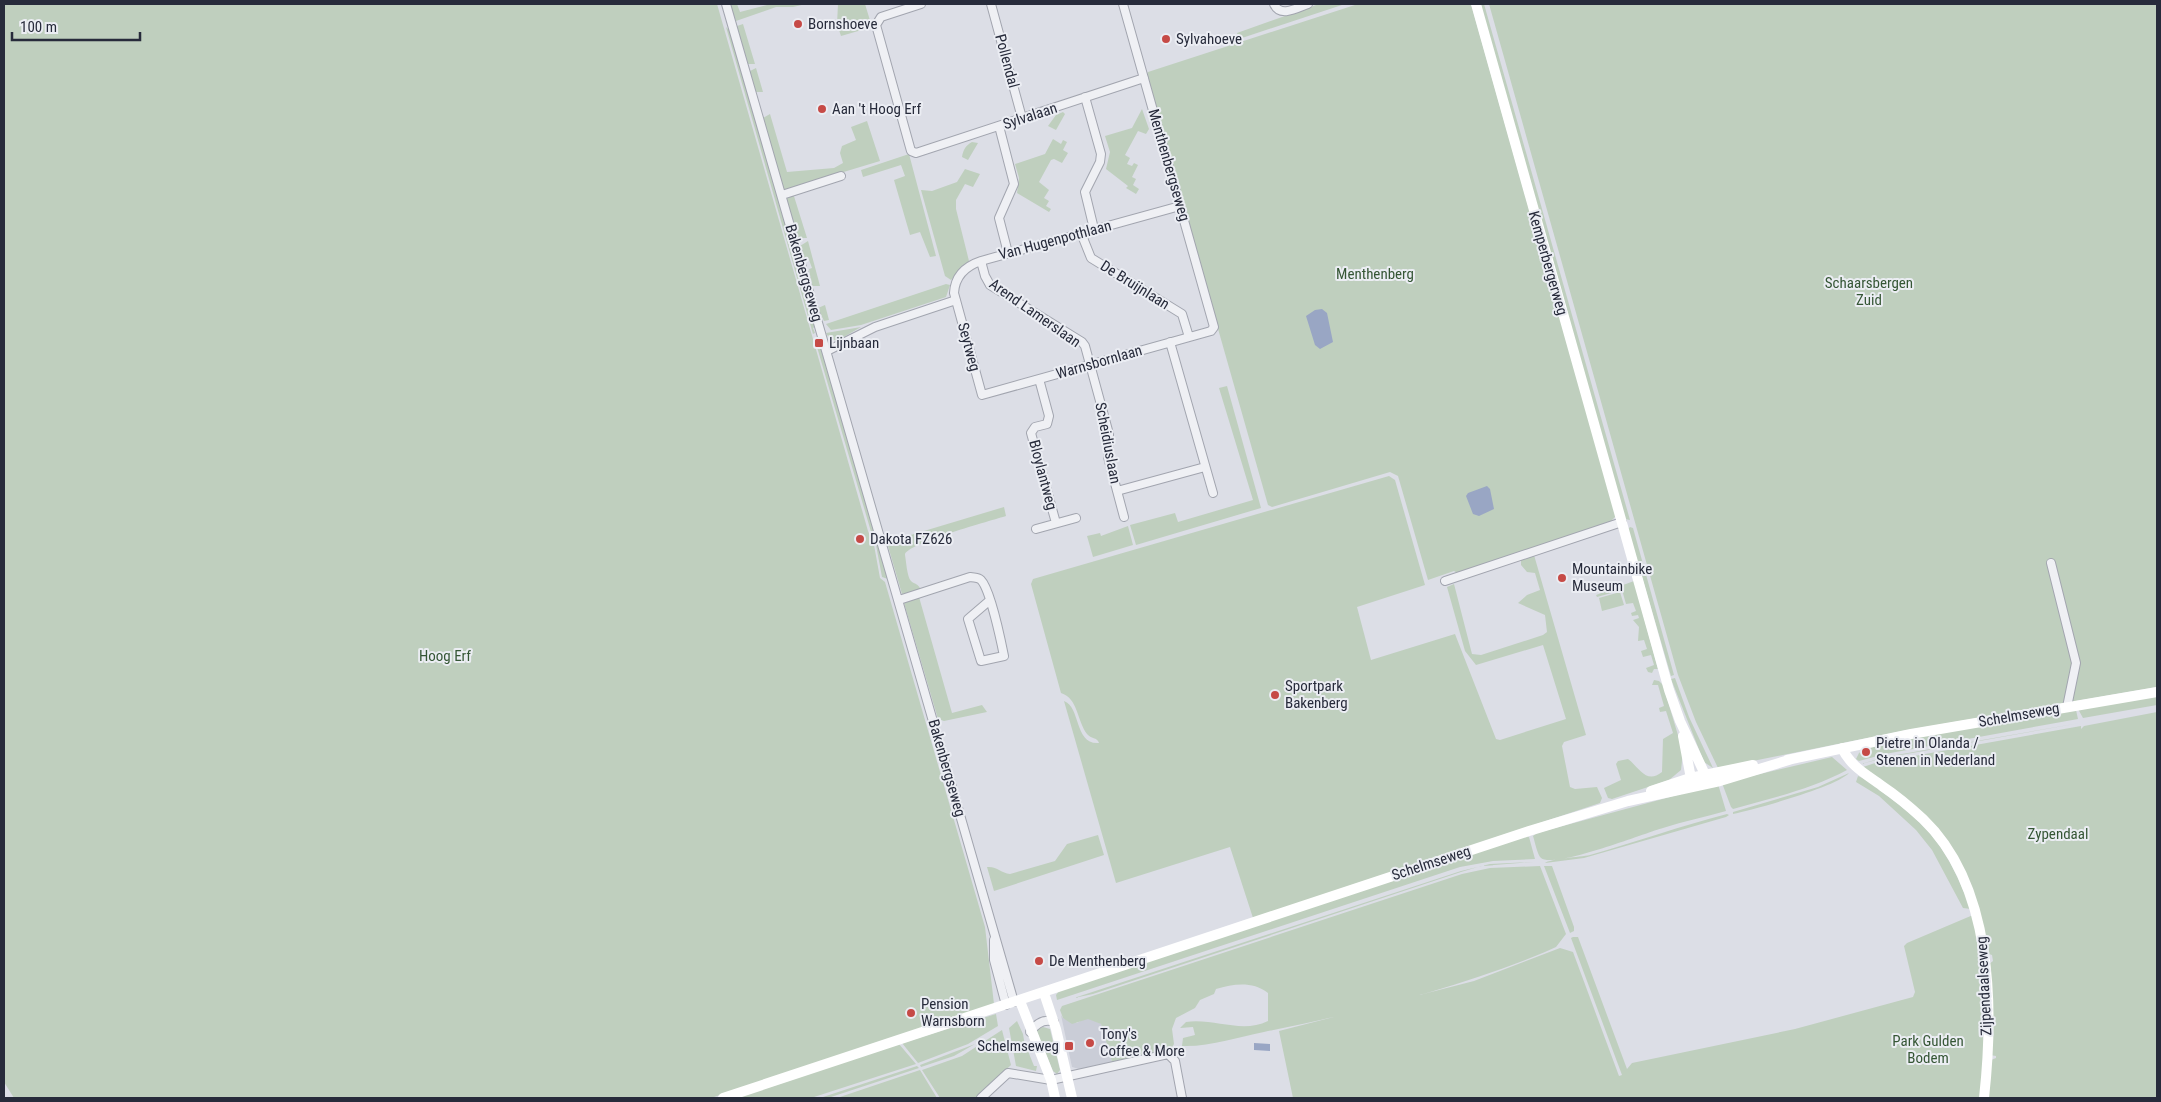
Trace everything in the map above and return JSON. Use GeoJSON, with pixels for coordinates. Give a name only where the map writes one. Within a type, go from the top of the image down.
{"type":"FeatureCollection","features":[{"type":"Feature","properties":{"kind":"main road","name":"Kemperbergerweg"},"geometry":{"type":"LineString","coordinates":[[1476,4],[1680,721],[1692,782]]}},
{"type":"Feature","properties":{"kind":"main road","name":"Schelmseweg"},"geometry":{"type":"LineString","coordinates":[[723,1098],[1519,834],[1628,801],[1648,792],[1842,748],[2157,692]]}},
{"type":"Feature","properties":{"kind":"main road","name":"Kemperbergerweg"},"geometry":{"type":"LineString","coordinates":[[1680,721],[1708,779]]}},
{"type":"Feature","properties":{"kind":"main road","name":"Zijpendaalseweg"},"geometry":{"type":"LineString","coordinates":[[1842,748],[1857,769],[1902,801],[1937,833],[1950,851],[1966,884],[1983,939],[1986,960],[1987,1050],[1984,1098]]}},
{"type":"Feature","properties":{"kind":"main road"},"geometry":{"type":"LineString","coordinates":[[1044,993],[1054,1022],[1072,1098]]}},
{"type":"Feature","properties":{"kind":"main road","name":"Bakenbergseweg"},"geometry":{"type":"LineString","coordinates":[[1013,1003],[1030,1032],[1051,1080],[1055,1098]]}},
{"type":"Feature","properties":{"kind":"street","name":"Bakenbergseweg"},"geometry":{"type":"LineString","coordinates":[[726,4],[899,600],[994,936],[994,960],[1013,1003]]}},
{"type":"Feature","properties":{"kind":"street","name":"Sylvalaan"},"geometry":{"type":"LineString","coordinates":[[921,4],[881,17],[876,25],[911,151],[916,153],[1144,78]]}},
{"type":"Feature","properties":{"kind":"street","name":"Pollendal"},"geometry":{"type":"LineString","coordinates":[[991,4],[1022,118]]}},
{"type":"Feature","properties":{"kind":"street","name":"Menthenbergseweg"},"geometry":{"type":"LineString","coordinates":[[1124,4],[1214,327]]}},
{"type":"Feature","properties":{"kind":"street"},"geometry":{"type":"LineString","coordinates":[[1274,4],[1282,12],[1308,4]]}},
{"type":"Feature","properties":{"kind":"street"},"geometry":{"type":"LineString","coordinates":[[1085,98],[1101,154],[1100,162],[1085,192],[1094,229]]}},
{"type":"Feature","properties":{"kind":"street"},"geometry":{"type":"LineString","coordinates":[[999,126],[1014,184],[999,218],[1008,253]]}},
{"type":"Feature","properties":{"kind":"street"},"geometry":{"type":"LineString","coordinates":[[782,195],[841,176]]}},
{"type":"Feature","properties":{"kind":"street","name":"Van Hugenpothlaan"},"geometry":{"type":"LineString","coordinates":[[956,300],[954,289],[958,277],[967,266],[981,260],[1180,206]]}},
{"type":"Feature","properties":{"kind":"street","name":"De Bruijnlaan"},"geometry":{"type":"LineString","coordinates":[[1081,233],[1091,258],[1182,314],[1189,337]]}},
{"type":"Feature","properties":{"kind":"street","name":"Arend Lamerslaan"},"geometry":{"type":"LineString","coordinates":[[981,260],[986,280],[990,285],[1082,342],[1091,365]]}},
{"type":"Feature","properties":{"kind":"street"},"geometry":{"type":"LineString","coordinates":[[827,351],[874,327],[956,300]]}},
{"type":"Feature","properties":{"kind":"street","name":"Seytweg"},"geometry":{"type":"LineString","coordinates":[[956,300],[982,395]]}},
{"type":"Feature","properties":{"kind":"street","name":"Warnsbornlaan"},"geometry":{"type":"LineString","coordinates":[[982,395],[1211,331],[1214,327]]}},
{"type":"Feature","properties":{"kind":"street"},"geometry":{"type":"LineString","coordinates":[[1170,342],[1213,493]]}},
{"type":"Feature","properties":{"kind":"street","name":"Scheidiuslaan"},"geometry":{"type":"LineString","coordinates":[[1091,365],[1109,434],[1108,457],[1124,517]]}},
{"type":"Feature","properties":{"kind":"street","name":"Bloylantweg"},"geometry":{"type":"LineString","coordinates":[[1039,379],[1049,416],[1047,424],[1035,427],[1032,433],[1056,523]]}},
{"type":"Feature","properties":{"kind":"street","name":"Scheidiuslaan"},"geometry":{"type":"LineString","coordinates":[[1117,492],[1205,467]]}},
{"type":"Feature","properties":{"kind":"street","name":"Bloylantweg"},"geometry":{"type":"LineString","coordinates":[[1036,529],[1076,518]]}},
{"type":"Feature","properties":{"kind":"street"},"geometry":{"type":"LineString","coordinates":[[1445,581],[1622,522]]}},
{"type":"Feature","properties":{"kind":"street"},"geometry":{"type":"LineString","coordinates":[[2051,563],[2076,663],[2067,707]]}},
{"type":"Feature","properties":{"kind":"street"},"geometry":{"type":"LineString","coordinates":[[899,600],[970,577],[978,578],[983,582],[989,601],[1004,656],[981,660],[968,619],[989,601]]}},
{"type":"Feature","properties":{"kind":"street"},"geometry":{"type":"LineString","coordinates":[[1030,1032],[1036,1024],[1043,1021],[1054,1022]]}},
{"type":"Feature","properties":{"kind":"street"},"geometry":{"type":"LineString","coordinates":[[981,1098],[1008,1073],[1051,1080],[1168,1054],[1175,1061],[1182,1098]]}},
{"type":"Feature","properties":{"kind":"shaded area"},"geometry":{"type":"Polygon","coordinates":[[[1061,1015],[1063,1018],[1077,1023],[1084,1019],[1092,1019],[1101,1024],[1112,1062],[1079,1069],[1072,1067],[1061,1015]]]}},
{"type":"Feature","properties":{"kind":"green space","name":"Hoog Erf"},"geometry":{"type":"Polygon","coordinates":[[[4,4],[717,4],[868,531],[874,545],[880,578],[885,582],[985,927],[994,1004],[711,1098],[14,1098],[4,1082],[4,4]]]}},
{"type":"Feature","properties":{"kind":"green space"},"geometry":{"type":"Polygon","coordinates":[[[737,4],[740,12],[771,4],[806,4],[793,7],[776,7],[736,21],[730,5],[737,4]]]}},
{"type":"Feature","properties":{"kind":"green space"},"geometry":{"type":"Polygon","coordinates":[[[838,4],[865,4],[872,27],[841,36],[837,24],[838,4]]]}},
{"type":"Feature","properties":{"kind":"green space"},"geometry":{"type":"Polygon","coordinates":[[[1319,4],[1345,4],[1239,39],[1237,33],[1319,4]]]}},
{"type":"Feature","properties":{"kind":"green space","name":"Menthenberg"},"geometry":{"type":"Polygon","coordinates":[[[1358,4],[1471,4],[1616,516],[1610,522],[1459,574],[1454,571],[1428,580],[1398,476],[1390,472],[1272,507],[1268,505],[1146,75],[1148,72],[1358,4]]]}},
{"type":"Feature","properties":{"kind":"green space"},"geometry":{"type":"Polygon","coordinates":[[[1479,4],[1484,4],[1630,520],[1625,519],[1479,4]]]}},
{"type":"Feature","properties":{"kind":"green space","name":"Schaarsbergen Zuid"},"geometry":{"type":"Polygon","coordinates":[[[1489,4],[2157,4],[2157,687],[1902,731],[1718,768],[1696,722],[1678,675],[1489,4]]]}},
{"type":"Feature","properties":{"kind":"green space"},"geometry":{"type":"Polygon","coordinates":[[[743,24],[755,64],[748,64],[737,26],[743,24]]]}},
{"type":"Feature","properties":{"kind":"green space"},"geometry":{"type":"Polygon","coordinates":[[[726,27],[731,32],[815,327],[813,328],[815,333],[813,334],[726,27]]]}},
{"type":"Feature","properties":{"kind":"green space"},"geometry":{"type":"Polygon","coordinates":[[[756,68],[763,92],[756,92],[750,71],[756,68]]]}},
{"type":"Feature","properties":{"kind":"green space"},"geometry":{"type":"Polygon","coordinates":[[[1142,109],[1149,129],[1146,134],[1138,131],[1125,155],[1130,158],[1127,164],[1132,166],[1134,163],[1138,165],[1132,177],[1136,179],[1133,185],[1139,189],[1136,194],[1126,188],[1128,186],[1106,169],[1110,152],[1105,136],[1132,128],[1142,109]]]}},
{"type":"Feature","properties":{"kind":"green space"},"geometry":{"type":"Polygon","coordinates":[[[1063,112],[1065,114],[1056,130],[1048,126],[1056,115],[1063,112]]]}},
{"type":"Feature","properties":{"kind":"green space"},"geometry":{"type":"Polygon","coordinates":[[[770,114],[787,172],[834,168],[843,163],[840,153],[842,146],[856,140],[851,127],[867,121],[880,161],[784,190],[763,118],[770,114]]]}},
{"type":"Feature","properties":{"kind":"green space"},"geometry":{"type":"Polygon","coordinates":[[[1053,139],[1061,144],[1063,140],[1067,142],[1063,150],[1068,153],[1062,163],[1054,159],[1051,160],[1039,182],[1049,190],[1044,198],[1049,201],[1046,206],[1051,209],[1049,212],[1017,193],[1019,178],[1015,164],[1045,154],[1053,139]]]}},
{"type":"Feature","properties":{"kind":"green space"},"geometry":{"type":"Polygon","coordinates":[[[972,142],[978,143],[968,160],[962,157],[962,154],[966,146],[972,142]]]}},
{"type":"Feature","properties":{"kind":"green space"},"geometry":{"type":"Polygon","coordinates":[[[909,154],[936,256],[930,257],[920,232],[910,235],[894,180],[905,176],[901,165],[863,177],[861,170],[909,154]]]}},
{"type":"Feature","properties":{"kind":"green space"},"geometry":{"type":"Polygon","coordinates":[[[965,169],[980,174],[973,187],[965,184],[956,200],[956,209],[969,261],[951,280],[945,276],[921,190],[932,191],[957,182],[965,169]]]}},
{"type":"Feature","properties":{"kind":"green space"},"geometry":{"type":"Polygon","coordinates":[[[793,193],[807,238],[798,238],[786,197],[793,193]]]}},
{"type":"Feature","properties":{"kind":"green space"},"geometry":{"type":"Polygon","coordinates":[[[808,241],[820,286],[812,286],[809,269],[812,268],[808,257],[804,258],[800,246],[808,241]]]}},
{"type":"Feature","properties":{"kind":"green space"},"geometry":{"type":"Polygon","coordinates":[[[946,284],[950,285],[946,297],[861,325],[831,330],[826,324],[946,284]]]}},
{"type":"Feature","properties":{"kind":"green space"},"geometry":{"type":"Polygon","coordinates":[[[825,305],[829,320],[824,321],[818,308],[825,305]]]}},
{"type":"Feature","properties":{"kind":"green space"},"geometry":{"type":"Polygon","coordinates":[[[861,327],[837,341],[829,338],[826,333],[861,327]]]}},
{"type":"Feature","properties":{"kind":"green space"},"geometry":{"type":"Polygon","coordinates":[[[821,346],[877,538],[874,542],[817,347],[821,346]]]}},
{"type":"Feature","properties":{"kind":"green space"},"geometry":{"type":"Polygon","coordinates":[[[1227,386],[1261,508],[1136,545],[1130,525],[1175,513],[1178,522],[1253,500],[1219,388],[1227,386]]]}},
{"type":"Feature","properties":{"kind":"green space","name":"Sportpark Bakenberg"},"geometry":{"type":"Polygon","coordinates":[[[1389,476],[1395,480],[1425,585],[1357,607],[1371,660],[1455,634],[1496,739],[1500,740],[1566,719],[1543,645],[1476,665],[1465,651],[1447,587],[1454,584],[1472,654],[1481,655],[1543,635],[1547,632],[1545,615],[1518,603],[1527,595],[1540,590],[1535,573],[1527,572],[1521,565],[1521,559],[1534,555],[1586,735],[1564,742],[1562,746],[1570,787],[1575,789],[1597,787],[1602,798],[1600,803],[1253,918],[1230,847],[1116,883],[1064,701],[1073,710],[1085,738],[1091,742],[1099,743],[1087,734],[1071,700],[1061,693],[1031,584],[1033,579],[1389,476]]]}},
{"type":"Feature","properties":{"kind":"green space"},"geometry":{"type":"Polygon","coordinates":[[[1004,507],[1006,516],[933,539],[909,550],[905,555],[909,576],[911,581],[920,588],[919,592],[902,594],[888,546],[894,540],[1004,507]]]}},
{"type":"Feature","properties":{"kind":"green space"},"geometry":{"type":"Polygon","coordinates":[[[1128,526],[1133,545],[1093,557],[1087,536],[1100,533],[1101,536],[1128,526]]]}},
{"type":"Feature","properties":{"kind":"green space"},"geometry":{"type":"Polygon","coordinates":[[[1630,527],[1633,528],[1674,675],[1671,676],[1628,529],[1630,527]]]}},
{"type":"Feature","properties":{"kind":"green space"},"geometry":{"type":"Polygon","coordinates":[[[876,545],[879,547],[888,579],[882,577],[876,545]]]}},
{"type":"Feature","properties":{"kind":"green space"},"geometry":{"type":"Polygon","coordinates":[[[1634,581],[1658,669],[1654,669],[1652,673],[1648,672],[1646,668],[1654,665],[1651,655],[1643,657],[1641,651],[1647,649],[1644,640],[1638,641],[1639,627],[1633,620],[1639,618],[1638,615],[1632,616],[1631,613],[1636,611],[1633,603],[1626,604],[1622,590],[1597,597],[1596,595],[1634,581]]]}},
{"type":"Feature","properties":{"kind":"green space"},"geometry":{"type":"Polygon","coordinates":[[[1620,592],[1624,605],[1602,611],[1599,598],[1620,592]]]}},
{"type":"Feature","properties":{"kind":"green space"},"geometry":{"type":"Polygon","coordinates":[[[919,597],[952,713],[982,705],[987,712],[944,721],[938,719],[904,603],[919,597]]]}},
{"type":"Feature","properties":{"kind":"green space"},"geometry":{"type":"Polygon","coordinates":[[[1675,678],[1689,717],[1713,768],[1704,762],[1671,679],[1675,678]]]}},
{"type":"Feature","properties":{"kind":"green space"},"geometry":{"type":"Polygon","coordinates":[[[1654,680],[1659,681],[1663,685],[1683,752],[1681,770],[1669,780],[1612,799],[1608,798],[1604,788],[1621,780],[1616,764],[1618,761],[1628,759],[1643,773],[1651,777],[1662,772],[1663,739],[1673,733],[1666,711],[1660,712],[1659,708],[1664,706],[1658,685],[1652,685],[1654,680]]]}},
{"type":"Feature","properties":{"kind":"green space"},"geometry":{"type":"Polygon","coordinates":[[[2157,696],[2157,705],[2083,718],[2078,709],[2157,696]]]}},
{"type":"Feature","properties":{"kind":"green space"},"geometry":{"type":"Polygon","coordinates":[[[2076,710],[2078,719],[1885,754],[1859,761],[1856,759],[1859,753],[1865,749],[1931,734],[2076,710]]]}},
{"type":"Feature","properties":{"kind":"green space","name":"Zypendaal"},"geometry":{"type":"Polygon","coordinates":[[[2157,712],[2157,1098],[1988,1098],[1991,1060],[1996,1058],[1996,1056],[1990,1055],[1989,964],[1993,961],[1992,955],[1989,954],[1975,899],[1960,863],[1940,831],[1912,804],[1863,767],[1875,763],[2081,726],[2081,729],[2084,726],[2157,712]]]}},
{"type":"Feature","properties":{"kind":"green space"},"geometry":{"type":"Polygon","coordinates":[[[2080,723],[1884,758],[1861,764],[1885,757],[2080,723]]]}},
{"type":"Feature","properties":{"kind":"green space"},"geometry":{"type":"Polygon","coordinates":[[[1832,757],[1847,770],[1806,788],[1733,809],[1722,783],[1832,757]]]}},
{"type":"Feature","properties":{"kind":"green space"},"geometry":{"type":"Polygon","coordinates":[[[1849,773],[1829,785],[1813,791],[1733,814],[1733,812],[1818,787],[1849,773]]]}},
{"type":"Feature","properties":{"kind":"green space"},"geometry":{"type":"Polygon","coordinates":[[[1858,776],[1867,780],[1906,810],[1931,834],[1949,860],[1971,909],[1963,908],[1932,850],[1916,830],[1879,796],[1856,782],[1858,776]]]}},
{"type":"Feature","properties":{"kind":"green space"},"geometry":{"type":"Polygon","coordinates":[[[1718,784],[1726,811],[1563,859],[1549,860],[1541,858],[1537,851],[1533,836],[1537,833],[1718,784]]]}},
{"type":"Feature","properties":{"kind":"green space"},"geometry":{"type":"Polygon","coordinates":[[[1727,814],[1729,815],[1726,817],[1584,858],[1545,863],[1590,855],[1727,814]]]}},
{"type":"Feature","properties":{"kind":"green space"},"geometry":{"type":"Polygon","coordinates":[[[1098,835],[1104,855],[994,891],[987,867],[1010,874],[1055,861],[1067,844],[1098,835]]]}},
{"type":"Feature","properties":{"kind":"green space"},"geometry":{"type":"Polygon","coordinates":[[[1527,836],[1529,837],[1535,859],[1493,861],[1460,867],[1057,1000],[1056,995],[1059,991],[1527,836]]]}},
{"type":"Feature","properties":{"kind":"green space"},"geometry":{"type":"Polygon","coordinates":[[[1534,862],[1482,866],[1490,864],[1534,862]]]}},
{"type":"Feature","properties":{"kind":"green space"},"geometry":{"type":"Polygon","coordinates":[[[1540,866],[1566,934],[1556,947],[1512,965],[1443,988],[1299,1025],[1213,1043],[1182,1046],[1183,1038],[1195,1035],[1193,1027],[1180,1028],[1186,1022],[1196,1021],[1248,1026],[1268,1021],[1268,993],[1249,985],[1223,987],[1216,989],[1214,994],[1200,1000],[1195,1008],[1176,1018],[1172,1029],[1174,1044],[1171,1049],[1112,1062],[1101,1024],[1088,1019],[1072,1024],[1063,1018],[1060,1010],[1062,1006],[1462,874],[1490,868],[1540,866]]]}},
{"type":"Feature","properties":{"kind":"green space"},"geometry":{"type":"Polygon","coordinates":[[[1544,866],[1552,866],[1574,927],[1574,931],[1570,933],[1544,866]]]}},
{"type":"Feature","properties":{"kind":"green space"},"geometry":{"type":"Polygon","coordinates":[[[1478,867],[1093,994],[1074,998],[1461,871],[1478,867]]]}},
{"type":"Feature","properties":{"kind":"green space","name":"Park Gulden Bodem"},"geometry":{"type":"Polygon","coordinates":[[[1973,915],[1980,960],[1984,1030],[1980,1098],[1293,1098],[1279,1031],[1474,981],[1560,948],[1573,952],[1619,1076],[1622,1075],[1571,938],[1573,937],[1578,937],[1627,1069],[1632,1063],[1795,1029],[1913,997],[1915,992],[1904,946],[1907,943],[1973,915]]]}},
{"type":"Feature","properties":{"kind":"green space"},"geometry":{"type":"Polygon","coordinates":[[[996,1014],[998,1026],[968,1044],[918,1063],[902,1043],[996,1014]]]}},
{"type":"Feature","properties":{"kind":"green space"},"geometry":{"type":"Polygon","coordinates":[[[1017,1021],[1023,1034],[1026,1052],[1028,1051],[1034,1066],[1037,1066],[1036,1071],[1016,1066],[1009,1028],[1017,1021]]]}},
{"type":"Feature","properties":{"kind":"green space"},"geometry":{"type":"Polygon","coordinates":[[[1043,1027],[1050,1029],[1060,1070],[1057,1074],[1053,1071],[1036,1030],[1043,1027]]]}},
{"type":"Feature","properties":{"kind":"green space"},"geometry":{"type":"Polygon","coordinates":[[[1002,1030],[1011,1065],[976,1098],[940,1098],[922,1070],[962,1056],[1002,1030]]]}},
{"type":"Feature","properties":{"kind":"green space"},"geometry":{"type":"Polygon","coordinates":[[[899,1044],[916,1064],[811,1098],[736,1098],[899,1044]]]}},
{"type":"Feature","properties":{"kind":"green space"},"geometry":{"type":"Polygon","coordinates":[[[975,1044],[954,1056],[921,1067],[920,1065],[975,1044]]]}},
{"type":"Feature","properties":{"kind":"green space"},"geometry":{"type":"Polygon","coordinates":[[[917,1066],[919,1068],[828,1098],[820,1098],[917,1066]]]}},
{"type":"Feature","properties":{"kind":"green space"},"geometry":{"type":"Polygon","coordinates":[[[920,1070],[937,1098],[837,1098],[920,1070]]]}},
{"type":"Feature","properties":{"kind":"water"},"geometry":{"type":"Polygon","coordinates":[[[1322,309],[1327,313],[1333,342],[1320,349],[1315,345],[1306,316],[1315,310],[1322,309]]]}},
{"type":"Feature","properties":{"kind":"water"},"geometry":{"type":"Polygon","coordinates":[[[1487,486],[1490,489],[1494,509],[1479,516],[1473,514],[1466,496],[1468,493],[1487,486]]]}},
{"type":"Feature","properties":{"kind":"water"},"geometry":{"type":"Polygon","coordinates":[[[1254,1043],[1270,1044],[1270,1051],[1254,1050],[1254,1043]]]}},
{"type":"Feature","properties":{"kind":"place","name":"Bornshoeve"},"geometry":{"type":"Point","coordinates":[798,24]}},
{"type":"Feature","properties":{"kind":"place","name":"Sylvahoeve"},"geometry":{"type":"Point","coordinates":[1166,39]}},
{"type":"Feature","properties":{"kind":"place","name":"Aan 't Hoog Erf"},"geometry":{"type":"Point","coordinates":[822,109]}},
{"type":"Feature","properties":{"kind":"place","name":"Lijnbaan"},"geometry":{"type":"Point","coordinates":[819,343]}},
{"type":"Feature","properties":{"kind":"place","name":"Dakota FZ626"},"geometry":{"type":"Point","coordinates":[860,539]}},
{"type":"Feature","properties":{"kind":"place","name":"Mountainbike Museum"},"geometry":{"type":"Point","coordinates":[1562,578]}},
{"type":"Feature","properties":{"kind":"place","name":"Sportpark Bakenberg"},"geometry":{"type":"Point","coordinates":[1275,695]}},
{"type":"Feature","properties":{"kind":"place","name":"Pietre in Olanda / Stenen in Nederland"},"geometry":{"type":"Point","coordinates":[1866,752]}},
{"type":"Feature","properties":{"kind":"place","name":"De Menthenberg"},"geometry":{"type":"Point","coordinates":[1039,961]}},
{"type":"Feature","properties":{"kind":"place","name":"Pension Warnsborn"},"geometry":{"type":"Point","coordinates":[911,1013]}},
{"type":"Feature","properties":{"kind":"place","name":"Tony's Coffee & More"},"geometry":{"type":"Point","coordinates":[1090,1043]}},
{"type":"Feature","properties":{"kind":"place","name":"Schelmseweg"},"geometry":{"type":"Point","coordinates":[1069,1046]}}]}
